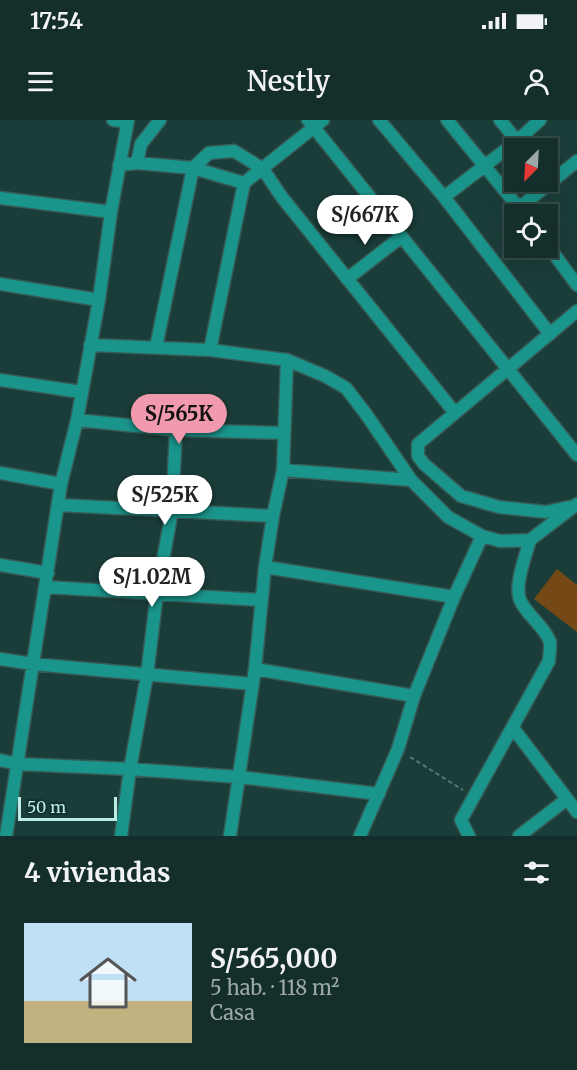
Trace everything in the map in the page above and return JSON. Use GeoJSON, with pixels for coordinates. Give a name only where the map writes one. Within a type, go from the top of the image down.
{"type":"FeatureCollection","features":[{"type":"Feature","properties":{"kind":"street"},"geometry":{"type":"LineString","coordinates":[[6,836],[61,483],[76,420],[99,300],[111,212],[128,121],[113,120]]}},
{"type":"Feature","properties":{"kind":"street"},"geometry":{"type":"LineString","coordinates":[[137,163],[141,144],[160,120]]}},
{"type":"Feature","properties":{"kind":"street"},"geometry":{"type":"LineString","coordinates":[[302,120],[315,122],[401,237],[577,455]]}},
{"type":"Feature","properties":{"kind":"street"},"geometry":{"type":"LineString","coordinates":[[379,120],[444,197],[550,334]]}},
{"type":"Feature","properties":{"kind":"street"},"geometry":{"type":"LineString","coordinates":[[447,120],[515,204]]}},
{"type":"Feature","properties":{"kind":"street"},"geometry":{"type":"LineString","coordinates":[[500,120],[515,138]]}},
{"type":"Feature","properties":{"kind":"street"},"geometry":{"type":"LineString","coordinates":[[520,138],[540,120]]}},
{"type":"Feature","properties":{"kind":"street"},"geometry":{"type":"LineString","coordinates":[[210,350],[244,183],[315,122]]}},
{"type":"Feature","properties":{"kind":"street"},"geometry":{"type":"LineString","coordinates":[[444,197],[504,150]]}},
{"type":"Feature","properties":{"kind":"street"},"geometry":{"type":"LineString","coordinates":[[156,347],[193,168],[209,153],[234,151],[263,169],[281,196],[455,413]]}},
{"type":"Feature","properties":{"kind":"street"},"geometry":{"type":"LineString","coordinates":[[530,204],[577,161]]}},
{"type":"Feature","properties":{"kind":"street"},"geometry":{"type":"LineString","coordinates":[[119,165],[137,163],[193,168],[244,183]]}},
{"type":"Feature","properties":{"kind":"street"},"geometry":{"type":"LineString","coordinates":[[0,198],[111,212]]}},
{"type":"Feature","properties":{"kind":"street"},"geometry":{"type":"LineString","coordinates":[[347,279],[401,237]]}},
{"type":"Feature","properties":{"kind":"street"},"geometry":{"type":"LineString","coordinates":[[557,258],[577,285]]}},
{"type":"Feature","properties":{"kind":"street"},"geometry":{"type":"LineString","coordinates":[[0,284],[99,300]]}},
{"type":"Feature","properties":{"kind":"street"},"geometry":{"type":"LineString","coordinates":[[576,504],[546,512],[499,507],[461,496],[424,464],[418,456],[417,449],[418,444],[577,311]]}},
{"type":"Feature","properties":{"kind":"street"},"geometry":{"type":"LineString","coordinates":[[90,345],[210,350],[287,360],[325,376],[346,388],[411,480],[448,517],[482,536],[500,541],[530,540]]}},
{"type":"Feature","properties":{"kind":"street"},"geometry":{"type":"LineString","coordinates":[[230,836],[255,669],[265,567],[283,470],[287,360]]}},
{"type":"Feature","properties":{"kind":"street"},"geometry":{"type":"LineString","coordinates":[[0,380],[81,392]]}},
{"type":"Feature","properties":{"kind":"street"},"geometry":{"type":"LineString","coordinates":[[76,420],[176,430],[284,433]]}},
{"type":"Feature","properties":{"kind":"street"},"geometry":{"type":"LineString","coordinates":[[121,836],[147,675],[157,593],[172,511],[176,430]]}},
{"type":"Feature","properties":{"kind":"street"},"geometry":{"type":"LineString","coordinates":[[283,470],[411,480]]}},
{"type":"Feature","properties":{"kind":"street"},"geometry":{"type":"LineString","coordinates":[[0,473],[61,483]]}},
{"type":"Feature","properties":{"kind":"street"},"geometry":{"type":"LineString","coordinates":[[469,836],[461,820],[549,661],[550,643],[519,598],[520,575],[530,540],[576,504]]}},
{"type":"Feature","properties":{"kind":"street"},"geometry":{"type":"LineString","coordinates":[[58,505],[273,516]]}},
{"type":"Feature","properties":{"kind":"street"},"geometry":{"type":"LineString","coordinates":[[360,836],[398,749],[414,696],[454,597],[482,536]]}},
{"type":"Feature","properties":{"kind":"street"},"geometry":{"type":"LineString","coordinates":[[0,565],[48,573]]}},
{"type":"Feature","properties":{"kind":"street"},"geometry":{"type":"LineString","coordinates":[[265,567],[454,597]]}},
{"type":"Feature","properties":{"kind":"street"},"geometry":{"type":"LineString","coordinates":[[45,587],[261,600]]}},
{"type":"Feature","properties":{"kind":"street"},"geometry":{"type":"LineString","coordinates":[[0,659],[253,684]]}},
{"type":"Feature","properties":{"kind":"street"},"geometry":{"type":"LineString","coordinates":[[255,669],[414,696]]}},
{"type":"Feature","properties":{"kind":"street"},"geometry":{"type":"LineString","coordinates":[[513,728],[577,812]]}},
{"type":"Feature","properties":{"kind":"street"},"geometry":{"type":"LineString","coordinates":[[0,760],[18,764],[239,777],[380,794]]}},
{"type":"Feature","properties":{"kind":"street"},"geometry":{"type":"LineString","coordinates":[[519,836],[567,799]]}},
{"type":"Feature","properties":{"kind":"path"},"geometry":{"type":"LineString","coordinates":[[398,749],[473,797]]}},
{"type":"Feature","properties":{"kind":"shaded area"},"geometry":{"type":"Polygon","coordinates":[[[557,569],[577,585],[577,632],[534,599],[557,569]]]}}]}
